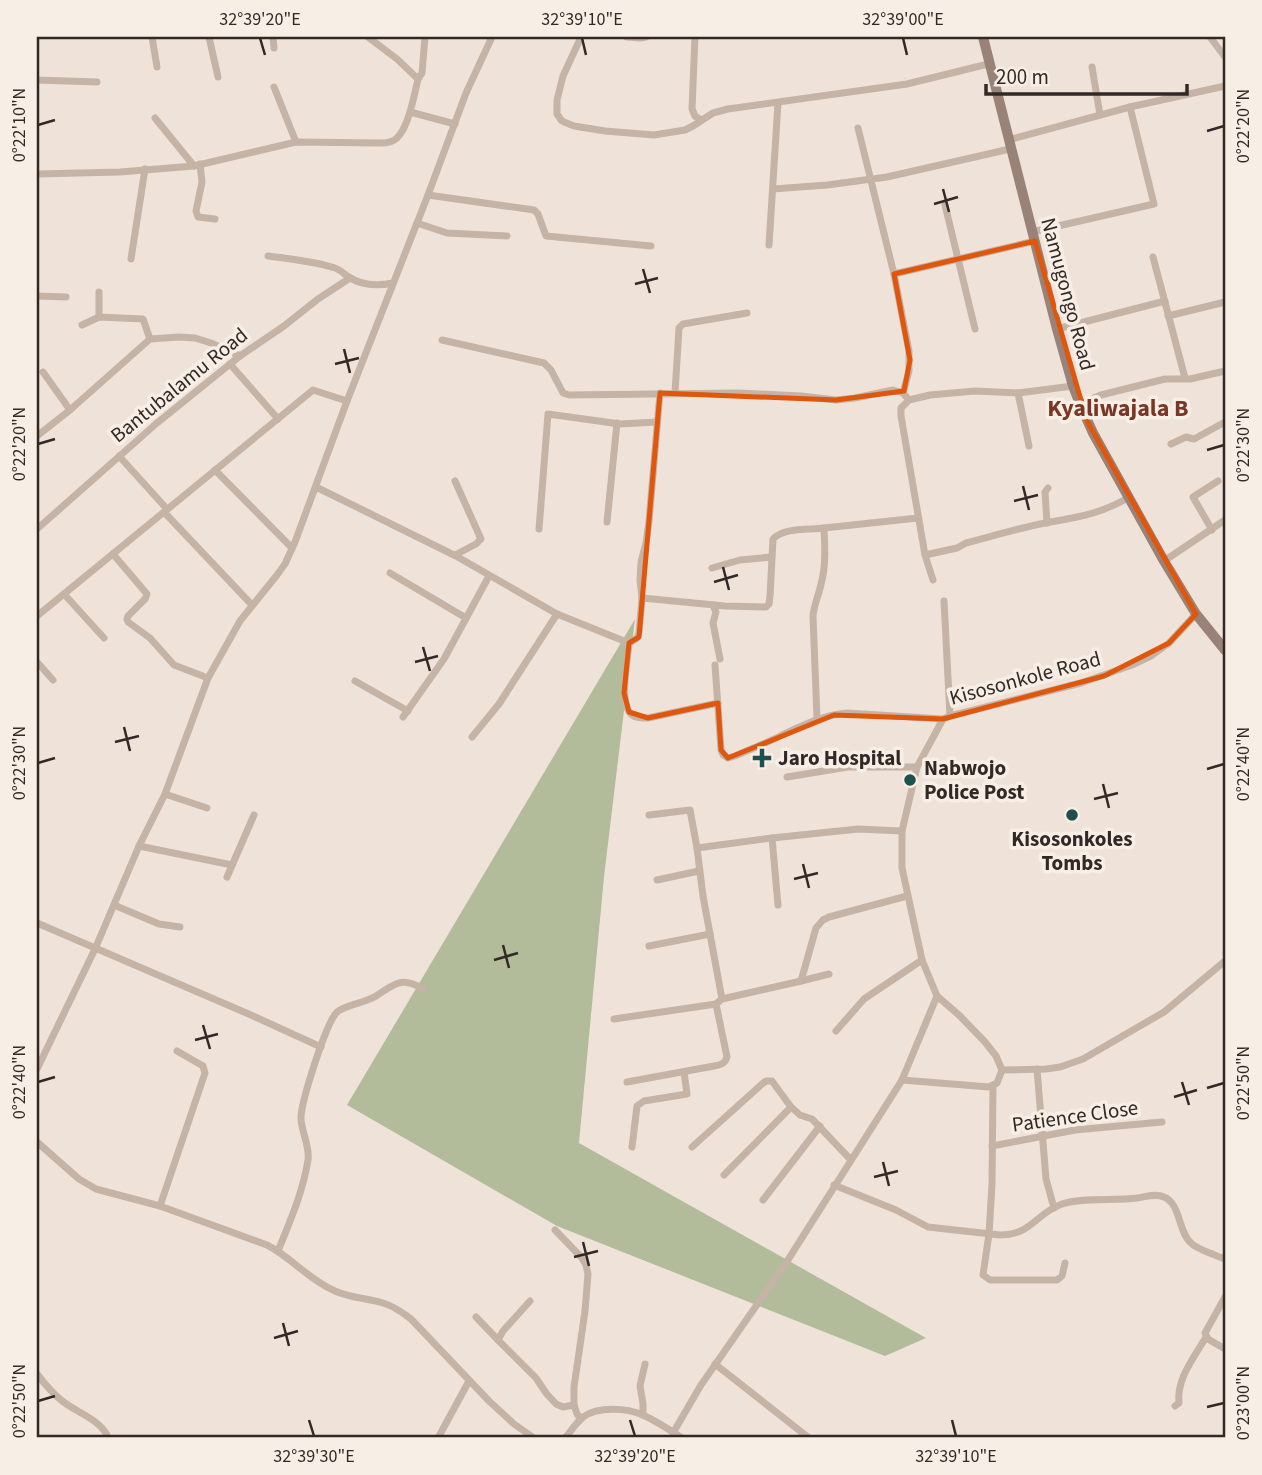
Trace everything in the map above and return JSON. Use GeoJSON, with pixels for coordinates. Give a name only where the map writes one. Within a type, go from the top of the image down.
{"type":"FeatureCollection","features":[{"type":"Feature","properties":{"kind":"main road","name":"Namugongo Road"},"geometry":{"type":"LineString","coordinates":[[983,37],[1057,329],[1080,404],[1093,433],[1164,561],[1196,614],[1224,645]]}},
{"type":"Feature","properties":{"kind":"street"},"geometry":{"type":"LineString","coordinates":[[152,37],[157,67]]}},
{"type":"Feature","properties":{"kind":"street"},"geometry":{"type":"LineString","coordinates":[[209,37],[218,77]]}},
{"type":"Feature","properties":{"kind":"street"},"geometry":{"type":"LineString","coordinates":[[273,37],[274,48]]}},
{"type":"Feature","properties":{"kind":"street"},"geometry":{"type":"LineString","coordinates":[[368,37],[418,79]]}},
{"type":"Feature","properties":{"kind":"street"},"geometry":{"type":"LineString","coordinates":[[37,174],[120,172],[197,165],[296,142],[388,142],[396,139],[403,130],[410,111],[422,73],[425,37]]}},
{"type":"Feature","properties":{"kind":"street"},"geometry":{"type":"LineString","coordinates":[[37,1069],[165,794],[208,678],[233,631],[277,575],[292,548],[466,93],[492,37]]}},
{"type":"Feature","properties":{"kind":"street"},"geometry":{"type":"LineString","coordinates":[[580,37],[556,100],[557,114],[561,120],[574,126],[654,135],[685,130],[713,113],[728,109],[906,84],[988,64]]}},
{"type":"Feature","properties":{"kind":"street"},"geometry":{"type":"LineString","coordinates":[[627,37],[646,37]]}},
{"type":"Feature","properties":{"kind":"street"},"geometry":{"type":"LineString","coordinates":[[695,37],[692,109],[695,116],[701,120]]}},
{"type":"Feature","properties":{"kind":"street"},"geometry":{"type":"LineString","coordinates":[[1210,37],[1225,57]]}},
{"type":"Feature","properties":{"kind":"street"},"geometry":{"type":"LineString","coordinates":[[1093,67],[1100,115]]}},
{"type":"Feature","properties":{"kind":"street"},"geometry":{"type":"LineString","coordinates":[[37,80],[97,82]]}},
{"type":"Feature","properties":{"kind":"street"},"geometry":{"type":"LineString","coordinates":[[773,189],[827,185],[914,171],[1100,115],[1225,86]]}},
{"type":"Feature","properties":{"kind":"street"},"geometry":{"type":"LineString","coordinates":[[274,87],[296,142]]}},
{"type":"Feature","properties":{"kind":"street"},"geometry":{"type":"LineString","coordinates":[[769,246],[778,103]]}},
{"type":"Feature","properties":{"kind":"street"},"geometry":{"type":"LineString","coordinates":[[894,274],[1154,204],[1130,107]]}},
{"type":"Feature","properties":{"kind":"street"},"geometry":{"type":"LineString","coordinates":[[410,111],[454,124]]}},
{"type":"Feature","properties":{"kind":"street"},"geometry":{"type":"LineString","coordinates":[[155,118],[197,165],[202,183],[196,211],[198,217],[215,219]]}},
{"type":"Feature","properties":{"kind":"street"},"geometry":{"type":"LineString","coordinates":[[858,128],[894,274],[911,360],[903,393]]}},
{"type":"Feature","properties":{"kind":"street"},"geometry":{"type":"LineString","coordinates":[[131,259],[145,169]]}},
{"type":"Feature","properties":{"kind":"street"},"geometry":{"type":"LineString","coordinates":[[428,195],[534,210],[546,236],[650,246]]}},
{"type":"Feature","properties":{"kind":"street"},"geometry":{"type":"LineString","coordinates":[[945,205],[975,329]]}},
{"type":"Feature","properties":{"kind":"street"},"geometry":{"type":"LineString","coordinates":[[417,223],[447,233],[507,236]]}},
{"type":"Feature","properties":{"kind":"street"},"geometry":{"type":"LineString","coordinates":[[268,256],[339,269],[361,283],[393,283]]}},
{"type":"Feature","properties":{"kind":"street"},"geometry":{"type":"LineString","coordinates":[[1153,257],[1185,379]]}},
{"type":"Feature","properties":{"kind":"street","name":"Bantubalamu Road"},"geometry":{"type":"LineString","coordinates":[[37,529],[119,456],[230,364],[350,278]]}},
{"type":"Feature","properties":{"kind":"street"},"geometry":{"type":"LineString","coordinates":[[99,292],[99,317]]}},
{"type":"Feature","properties":{"kind":"street"},"geometry":{"type":"LineString","coordinates":[[37,296],[66,297]]}},
{"type":"Feature","properties":{"kind":"street"},"geometry":{"type":"LineString","coordinates":[[1057,329],[1165,301]]}},
{"type":"Feature","properties":{"kind":"street"},"geometry":{"type":"LineString","coordinates":[[1168,316],[1225,303]]}},
{"type":"Feature","properties":{"kind":"street"},"geometry":{"type":"LineString","coordinates":[[675,393],[679,328],[683,324],[747,313]]}},
{"type":"Feature","properties":{"kind":"street"},"geometry":{"type":"LineString","coordinates":[[82,325],[99,317],[143,319],[150,339]]}},
{"type":"Feature","properties":{"kind":"street"},"geometry":{"type":"LineString","coordinates":[[37,436],[150,339],[195,338],[211,342],[240,356]]}},
{"type":"Feature","properties":{"kind":"street"},"geometry":{"type":"LineString","coordinates":[[442,340],[544,363],[551,370],[563,393],[569,394],[789,395],[836,400],[899,390],[909,400]]}},
{"type":"Feature","properties":{"kind":"street"},"geometry":{"type":"LineString","coordinates":[[230,364],[278,419]]}},
{"type":"Feature","properties":{"kind":"street"},"geometry":{"type":"LineString","coordinates":[[1080,404],[1101,395],[1165,379],[1185,379],[1225,371]]}},
{"type":"Feature","properties":{"kind":"street"},"geometry":{"type":"LineString","coordinates":[[43,372],[70,410]]}},
{"type":"Feature","properties":{"kind":"street"},"geometry":{"type":"LineString","coordinates":[[933,580],[918,518],[901,408],[909,400],[930,395],[975,391],[1018,393],[1073,386]]}},
{"type":"Feature","properties":{"kind":"street"},"geometry":{"type":"LineString","coordinates":[[37,616],[313,390],[347,401]]}},
{"type":"Feature","properties":{"kind":"street"},"geometry":{"type":"LineString","coordinates":[[660,393],[649,521],[640,571],[642,598],[639,633],[629,643],[624,693],[626,705],[634,716],[648,718],[718,703]]}},
{"type":"Feature","properties":{"kind":"street"},"geometry":{"type":"LineString","coordinates":[[1018,393],[1029,446]]}},
{"type":"Feature","properties":{"kind":"street"},"geometry":{"type":"LineString","coordinates":[[540,529],[548,414],[617,423],[657,422]]}},
{"type":"Feature","properties":{"kind":"street"},"geometry":{"type":"LineString","coordinates":[[1171,444],[1186,438],[1194,439],[1225,422]]}},
{"type":"Feature","properties":{"kind":"street"},"geometry":{"type":"LineString","coordinates":[[607,522],[617,423]]}},
{"type":"Feature","properties":{"kind":"street"},"geometry":{"type":"LineString","coordinates":[[119,456],[252,606]]}},
{"type":"Feature","properties":{"kind":"street"},"geometry":{"type":"LineString","coordinates":[[215,470],[292,548]]}},
{"type":"Feature","properties":{"kind":"street"},"geometry":{"type":"LineString","coordinates":[[455,481],[481,539],[455,555]]}},
{"type":"Feature","properties":{"kind":"street"},"geometry":{"type":"LineString","coordinates":[[1212,530],[1194,497],[1218,481]]}},
{"type":"Feature","properties":{"kind":"street"},"geometry":{"type":"LineString","coordinates":[[316,487],[455,555],[557,614],[629,643]]}},
{"type":"Feature","properties":{"kind":"street"},"geometry":{"type":"LineString","coordinates":[[1047,523],[1045,492],[1048,488]]}},
{"type":"Feature","properties":{"kind":"street"},"geometry":{"type":"LineString","coordinates":[[925,555],[1047,523],[1093,514],[1128,498]]}},
{"type":"Feature","properties":{"kind":"street"},"geometry":{"type":"LineString","coordinates":[[642,598],[766,607],[770,596],[773,539],[777,535],[918,518]]}},
{"type":"Feature","properties":{"kind":"street"},"geometry":{"type":"LineString","coordinates":[[1164,561],[1225,520]]}},
{"type":"Feature","properties":{"kind":"street"},"geometry":{"type":"LineString","coordinates":[[817,719],[813,616],[814,603],[822,580],[824,528]]}},
{"type":"Feature","properties":{"kind":"street"},"geometry":{"type":"LineString","coordinates":[[113,554],[146,594],[145,599],[128,616],[128,622],[150,639],[174,665],[208,678]]}},
{"type":"Feature","properties":{"kind":"street"},"geometry":{"type":"LineString","coordinates":[[712,568],[740,560],[771,557]]}},
{"type":"Feature","properties":{"kind":"street"},"geometry":{"type":"LineString","coordinates":[[390,573],[466,618]]}},
{"type":"Feature","properties":{"kind":"street"},"geometry":{"type":"LineString","coordinates":[[355,681],[405,714],[444,659],[489,576]]}},
{"type":"Feature","properties":{"kind":"street"},"geometry":{"type":"LineString","coordinates":[[64,594],[104,639]]}},
{"type":"Feature","properties":{"kind":"street"},"geometry":{"type":"LineString","coordinates":[[713,605],[716,612],[713,623],[721,750],[728,758],[817,719],[834,715],[846,713],[946,718],[944,601]]}},
{"type":"Feature","properties":{"kind":"street"},"geometry":{"type":"LineString","coordinates":[[472,737],[499,704],[557,614]]}},
{"type":"Feature","properties":{"kind":"street","name":"Kisosonkole Road"},"geometry":{"type":"LineString","coordinates":[[1002,1070],[996,1056],[985,1042],[937,996],[922,960],[902,868],[902,831],[916,767],[946,718],[1081,683],[1132,665],[1169,643],[1196,614]]}},
{"type":"Feature","properties":{"kind":"street"},"geometry":{"type":"LineString","coordinates":[[37,662],[53,680]]}},
{"type":"Feature","properties":{"kind":"street"},"geometry":{"type":"LineString","coordinates":[[787,777],[848,766],[916,767]]}},
{"type":"Feature","properties":{"kind":"street"},"geometry":{"type":"LineString","coordinates":[[165,794],[207,808]]}},
{"type":"Feature","properties":{"kind":"street"},"geometry":{"type":"LineString","coordinates":[[627,1082],[722,1064],[727,1057],[691,810],[649,815]]}},
{"type":"Feature","properties":{"kind":"street"},"geometry":{"type":"LineString","coordinates":[[227,877],[254,815]]}},
{"type":"Feature","properties":{"kind":"street"},"geometry":{"type":"LineString","coordinates":[[697,848],[858,829],[902,831]]}},
{"type":"Feature","properties":{"kind":"street"},"geometry":{"type":"LineString","coordinates":[[772,838],[778,905]]}},
{"type":"Feature","properties":{"kind":"street"},"geometry":{"type":"LineString","coordinates":[[139,846],[232,865]]}},
{"type":"Feature","properties":{"kind":"street"},"geometry":{"type":"LineString","coordinates":[[657,880],[699,871]]}},
{"type":"Feature","properties":{"kind":"street"},"geometry":{"type":"LineString","coordinates":[[801,981],[816,928],[823,920],[829,916],[907,896]]}},
{"type":"Feature","properties":{"kind":"street"},"geometry":{"type":"LineString","coordinates":[[114,905],[159,923],[180,927]]}},
{"type":"Feature","properties":{"kind":"street"},"geometry":{"type":"LineString","coordinates":[[37,923],[321,1047]]}},
{"type":"Feature","properties":{"kind":"street"},"geometry":{"type":"LineString","coordinates":[[649,946],[710,934]]}},
{"type":"Feature","properties":{"kind":"street"},"geometry":{"type":"LineString","coordinates":[[836,1031],[864,999],[922,960]]}},
{"type":"Feature","properties":{"kind":"street"},"geometry":{"type":"LineString","coordinates":[[902,1080],[993,1086],[1002,1070],[1060,1067],[1083,1059],[1176,1004],[1225,961]]}},
{"type":"Feature","properties":{"kind":"street"},"geometry":{"type":"LineString","coordinates":[[614,1019],[719,1001],[829,975]]}},
{"type":"Feature","properties":{"kind":"street"},"geometry":{"type":"LineString","coordinates":[[278,1251],[300,1196],[309,1157],[301,1118],[302,1104],[335,1014],[342,1008],[370,1000],[404,981],[423,989]]}},
{"type":"Feature","properties":{"kind":"street"},"geometry":{"type":"LineString","coordinates":[[673,1433],[715,1363],[784,1266],[902,1080],[937,996]]}},
{"type":"Feature","properties":{"kind":"street"},"geometry":{"type":"LineString","coordinates":[[160,1206],[205,1073],[203,1066],[177,1052]]}},
{"type":"Feature","properties":{"kind":"street"},"geometry":{"type":"LineString","coordinates":[[1037,1069],[1046,1179],[1054,1208]]}},
{"type":"Feature","properties":{"kind":"street"},"geometry":{"type":"LineString","coordinates":[[632,1147],[637,1106],[645,1101],[687,1094],[684,1072]]}},
{"type":"Feature","properties":{"kind":"street"},"geometry":{"type":"LineString","coordinates":[[692,1147],[762,1084],[772,1081],[790,1107],[800,1115],[812,1119],[851,1160]]}},
{"type":"Feature","properties":{"kind":"street"},"geometry":{"type":"LineString","coordinates":[[993,1086],[992,1184],[983,1275],[987,1279],[1057,1280],[1062,1276],[1065,1263]]}},
{"type":"Feature","properties":{"kind":"street"},"geometry":{"type":"LineString","coordinates":[[724,1175],[790,1107]]}},
{"type":"Feature","properties":{"kind":"street","name":"Patience Close"},"geometry":{"type":"LineString","coordinates":[[992,1146],[1075,1130],[1162,1122]]}},
{"type":"Feature","properties":{"kind":"street"},"geometry":{"type":"LineString","coordinates":[[763,1200],[820,1126]]}},
{"type":"Feature","properties":{"kind":"street"},"geometry":{"type":"LineString","coordinates":[[37,1142],[79,1179],[96,1189],[160,1206],[224,1228],[278,1251],[334,1290],[381,1302],[400,1311],[514,1424],[534,1438]]}},
{"type":"Feature","properties":{"kind":"street"},"geometry":{"type":"LineString","coordinates":[[834,1185],[896,1210],[928,1227],[1000,1235],[1025,1231],[1054,1208],[1071,1202],[1163,1196],[1172,1203],[1191,1243],[1225,1259]]}},
{"type":"Feature","properties":{"kind":"street"},"geometry":{"type":"LineString","coordinates":[[555,1230],[582,1258],[588,1275],[574,1387],[574,1405],[581,1419]]}},
{"type":"Feature","properties":{"kind":"street"},"geometry":{"type":"LineString","coordinates":[[1175,1406],[1179,1402],[1178,1394],[1183,1376],[1206,1337],[1205,1330],[1225,1297]]}},
{"type":"Feature","properties":{"kind":"street"},"geometry":{"type":"LineString","coordinates":[[498,1340],[530,1301]]}},
{"type":"Feature","properties":{"kind":"street"},"geometry":{"type":"LineString","coordinates":[[476,1317],[536,1378],[556,1404],[563,1407],[574,1405]]}},
{"type":"Feature","properties":{"kind":"street"},"geometry":{"type":"LineString","coordinates":[[1206,1337],[1225,1349]]}},
{"type":"Feature","properties":{"kind":"street"},"geometry":{"type":"LineString","coordinates":[[715,1363],[809,1438]]}},
{"type":"Feature","properties":{"kind":"street"},"geometry":{"type":"LineString","coordinates":[[643,1415],[640,1386],[645,1364]]}},
{"type":"Feature","properties":{"kind":"street"},"geometry":{"type":"LineString","coordinates":[[37,1374],[62,1402],[105,1430],[105,1438]]}},
{"type":"Feature","properties":{"kind":"street"},"geometry":{"type":"LineString","coordinates":[[438,1438],[469,1381]]}},
{"type":"Feature","properties":{"kind":"street"},"geometry":{"type":"LineString","coordinates":[[565,1438],[581,1419],[592,1412],[619,1410],[643,1415],[682,1438]]}},
{"type":"Feature","properties":{"kind":"highlighted area"},"geometry":{"type":"Polygon","coordinates":[[[1035,241],[1087,421],[1196,614],[1169,643],[1104,676],[943,719],[834,715],[728,758],[721,750],[718,703],[648,718],[629,712],[624,693],[629,643],[639,637],[660,393],[836,400],[904,391],[910,360],[894,274],[1035,241]]]}},
{"type":"Feature","properties":{"kind":"green space"},"geometry":{"type":"Polygon","coordinates":[[[635,619],[604,877],[579,1143],[926,1338],[885,1356],[557,1226],[347,1105],[635,619]]]}},
{"type":"Feature","properties":{"kind":"place","name":"Jaro Hospital"},"geometry":{"type":"Point","coordinates":[762,758]}},
{"type":"Feature","properties":{"kind":"place","name":"Nabwojo Police Post"},"geometry":{"type":"Point","coordinates":[910,780]}},
{"type":"Feature","properties":{"kind":"place","name":"Kisosonkoles Tombs"},"geometry":{"type":"Point","coordinates":[1072,815]}},
{"type":"Feature","properties":{"kind":"district","name":"Kyaliwajala B"},"geometry":{"type":"Point","coordinates":[1118,408]}}]}
